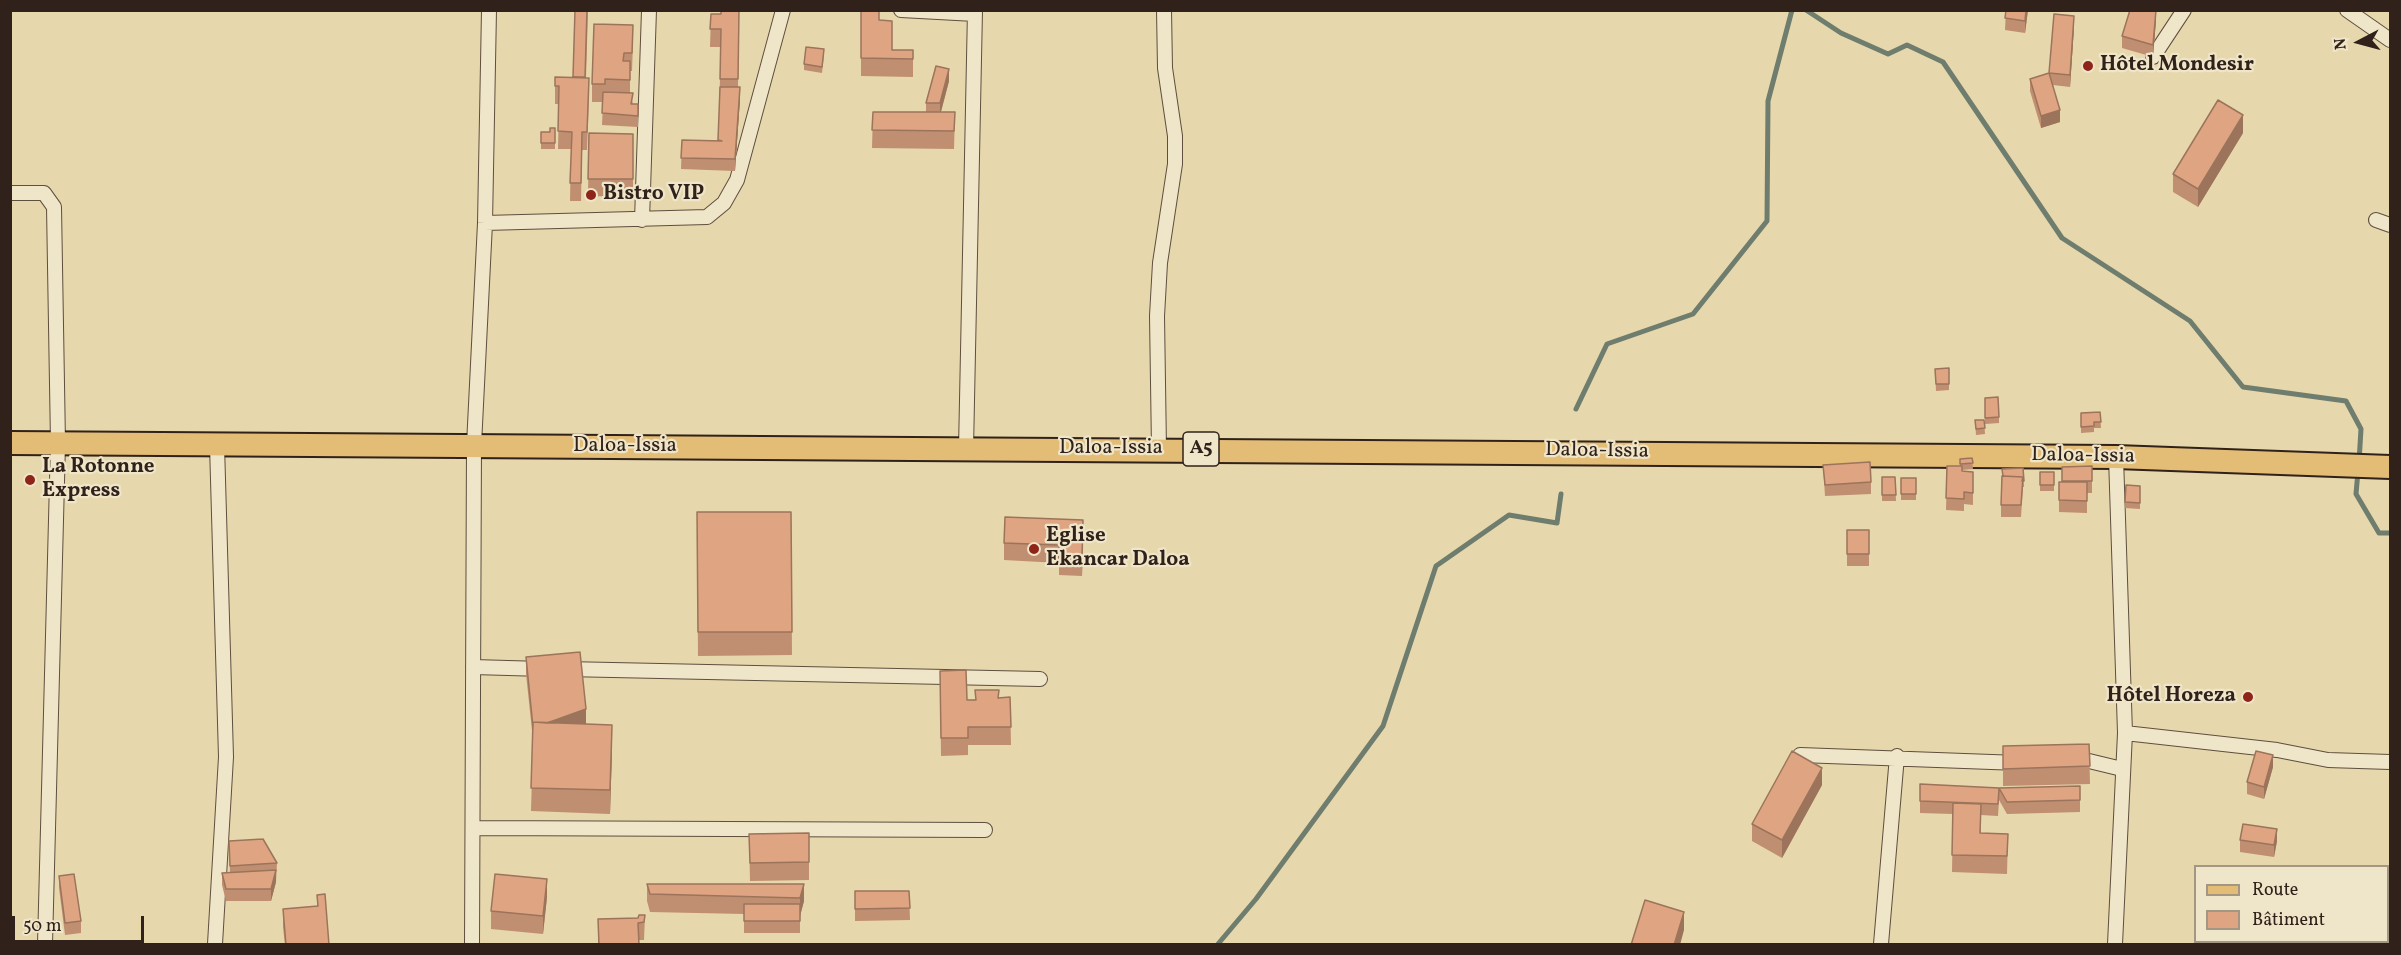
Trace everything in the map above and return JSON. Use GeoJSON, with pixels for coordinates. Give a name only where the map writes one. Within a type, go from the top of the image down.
{"type":"FeatureCollection","features":[{"type":"Feature","properties":{"kind":"main road","name":"Daloa-Issia"},"geometry":{"type":"LineString","coordinates":[[10,443],[2116,457],[2391,466]]}},
{"type":"Feature","properties":{"kind":"street"},"geometry":{"type":"LineString","coordinates":[[471,945],[474,446],[485,223],[489,10]]}},
{"type":"Feature","properties":{"kind":"street"},"geometry":{"type":"LineString","coordinates":[[642,220],[649,10]]}},
{"type":"Feature","properties":{"kind":"street"},"geometry":{"type":"LineString","coordinates":[[485,223],[707,217],[724,203],[737,180],[783,10]]}},
{"type":"Feature","properties":{"kind":"street"},"geometry":{"type":"LineString","coordinates":[[901,10],[975,12],[966,449]]}},
{"type":"Feature","properties":{"kind":"street"},"geometry":{"type":"LineString","coordinates":[[1159,449],[1157,316],[1160,262],[1175,164],[1175,136],[1165,68],[1164,10]]}},
{"type":"Feature","properties":{"kind":"street"},"geometry":{"type":"LineString","coordinates":[[2153,57],[2184,10]]}},
{"type":"Feature","properties":{"kind":"street"},"geometry":{"type":"LineString","coordinates":[[2347,10],[2391,40]]}},
{"type":"Feature","properties":{"kind":"street"},"geometry":{"type":"LineString","coordinates":[[10,193],[44,193],[54,207],[57,443],[45,945]]}},
{"type":"Feature","properties":{"kind":"street"},"geometry":{"type":"LineString","coordinates":[[2376,220],[2391,225]]}},
{"type":"Feature","properties":{"kind":"street"},"geometry":{"type":"LineString","coordinates":[[215,945],[226,757],[217,445]]}},
{"type":"Feature","properties":{"kind":"street"},"geometry":{"type":"LineString","coordinates":[[2115,945],[2125,733],[2116,457]]}},
{"type":"Feature","properties":{"kind":"street"},"geometry":{"type":"LineString","coordinates":[[473,667],[1040,679]]}},
{"type":"Feature","properties":{"kind":"street"},"geometry":{"type":"LineString","coordinates":[[2125,733],[2277,750],[2328,760],[2391,762]]}},
{"type":"Feature","properties":{"kind":"street"},"geometry":{"type":"LineString","coordinates":[[1800,755],[1896,756],[2003,764],[2035,763]]}},
{"type":"Feature","properties":{"kind":"street"},"geometry":{"type":"LineString","coordinates":[[1881,945],[1894,811],[1896,756]]}},
{"type":"Feature","properties":{"kind":"street"},"geometry":{"type":"LineString","coordinates":[[2057,762],[2089,761],[2122,769]]}},
{"type":"Feature","properties":{"kind":"street"},"geometry":{"type":"LineString","coordinates":[[473,828],[985,830]]}},
{"type":"Feature","properties":{"kind":"building"},"geometry":{"type":"Polygon","coordinates":[[[575,10],[587,10],[585,77],[573,77],[575,10]]]}},
{"type":"Feature","properties":{"kind":"building"},"geometry":{"type":"Polygon","coordinates":[[[721,10],[739,10],[738,79],[720,79],[721,29],[710,29],[711,14],[721,14],[721,10]]]}},
{"type":"Feature","properties":{"kind":"building"},"geometry":{"type":"Polygon","coordinates":[[[861,10],[879,10],[879,20],[892,21],[892,50],[913,50],[913,59],[861,58],[861,10]]]}},
{"type":"Feature","properties":{"kind":"building"},"geometry":{"type":"Polygon","coordinates":[[[2006,10],[2026,10],[2025,21],[2005,18],[2006,10]]]}},
{"type":"Feature","properties":{"kind":"building"},"geometry":{"type":"Polygon","coordinates":[[[2130,10],[2156,10],[2153,45],[2122,36],[2130,10]]]}},
{"type":"Feature","properties":{"kind":"building"},"geometry":{"type":"Polygon","coordinates":[[[2054,14],[2074,16],[2070,75],[2049,73],[2054,14]]]}},
{"type":"Feature","properties":{"kind":"building"},"geometry":{"type":"Polygon","coordinates":[[[594,24],[633,25],[632,53],[624,53],[623,61],[630,61],[630,80],[605,79],[605,84],[592,84],[594,24]]]}},
{"type":"Feature","properties":{"kind":"building"},"geometry":{"type":"Polygon","coordinates":[[[806,47],[824,49],[822,67],[804,64],[806,47]]]}},
{"type":"Feature","properties":{"kind":"building"},"geometry":{"type":"Polygon","coordinates":[[[936,66],[949,69],[940,103],[926,103],[936,66]]]}},
{"type":"Feature","properties":{"kind":"building"},"geometry":{"type":"Polygon","coordinates":[[[2049,73],[2060,110],[2041,116],[2030,79],[2049,73]]]}},
{"type":"Feature","properties":{"kind":"building"},"geometry":{"type":"Polygon","coordinates":[[[555,77],[589,78],[587,132],[582,132],[581,183],[570,183],[572,132],[558,131],[559,86],[555,86],[555,77]]]}},
{"type":"Feature","properties":{"kind":"building"},"geometry":{"type":"Polygon","coordinates":[[[720,87],[740,87],[735,159],[681,158],[682,140],[722,141],[718,140],[720,87]]]}},
{"type":"Feature","properties":{"kind":"building"},"geometry":{"type":"Polygon","coordinates":[[[603,92],[633,93],[631,104],[638,104],[638,116],[602,113],[603,92]]]}},
{"type":"Feature","properties":{"kind":"building"},"geometry":{"type":"Polygon","coordinates":[[[2218,100],[2243,115],[2198,189],[2173,174],[2218,100]]]}},
{"type":"Feature","properties":{"kind":"building"},"geometry":{"type":"Polygon","coordinates":[[[873,112],[955,112],[954,131],[872,130],[873,112]]]}},
{"type":"Feature","properties":{"kind":"building"},"geometry":{"type":"Polygon","coordinates":[[[550,128],[555,128],[555,143],[541,143],[541,132],[550,132],[550,128]]]}},
{"type":"Feature","properties":{"kind":"building"},"geometry":{"type":"Polygon","coordinates":[[[589,133],[633,134],[633,179],[588,179],[589,133]]]}},
{"type":"Feature","properties":{"kind":"building"},"geometry":{"type":"Polygon","coordinates":[[[1949,368],[1949,384],[1936,384],[1935,369],[1949,368]]]}},
{"type":"Feature","properties":{"kind":"building"},"geometry":{"type":"Polygon","coordinates":[[[1998,397],[1999,417],[1985,418],[1985,398],[1998,397]]]}},
{"type":"Feature","properties":{"kind":"building"},"geometry":{"type":"Polygon","coordinates":[[[2100,412],[2101,422],[2094,422],[2094,426],[2081,427],[2081,413],[2100,412]]]}},
{"type":"Feature","properties":{"kind":"building"},"geometry":{"type":"Polygon","coordinates":[[[1975,420],[1984,420],[1985,428],[1976,429],[1975,420]]]}},
{"type":"Feature","properties":{"kind":"building"},"geometry":{"type":"Polygon","coordinates":[[[1972,458],[1973,463],[1960,464],[1960,459],[1972,458]]]}},
{"type":"Feature","properties":{"kind":"building"},"geometry":{"type":"Polygon","coordinates":[[[1870,462],[1871,482],[1825,485],[1823,465],[1870,462]]]}},
{"type":"Feature","properties":{"kind":"building"},"geometry":{"type":"Polygon","coordinates":[[[1947,466],[1962,466],[1962,471],[1973,472],[1973,493],[1964,492],[1964,499],[1946,498],[1947,466]]]}},
{"type":"Feature","properties":{"kind":"building"},"geometry":{"type":"Polygon","coordinates":[[[2092,466],[2092,481],[2062,481],[2062,467],[2092,466]]]}},
{"type":"Feature","properties":{"kind":"building"},"geometry":{"type":"Polygon","coordinates":[[[2023,468],[2024,481],[2022,481],[2023,477],[2003,476],[2002,469],[2023,468]]]}},
{"type":"Feature","properties":{"kind":"building"},"geometry":{"type":"Polygon","coordinates":[[[2040,472],[2054,472],[2054,485],[2040,485],[2040,472]]]}},
{"type":"Feature","properties":{"kind":"building"},"geometry":{"type":"Polygon","coordinates":[[[2002,476],[2023,477],[2021,505],[2001,505],[2002,476]]]}},
{"type":"Feature","properties":{"kind":"building"},"geometry":{"type":"Polygon","coordinates":[[[1882,477],[1895,477],[1896,495],[1882,495],[1882,477]]]}},
{"type":"Feature","properties":{"kind":"building"},"geometry":{"type":"Polygon","coordinates":[[[1901,478],[1916,478],[1916,494],[1901,494],[1901,478]]]}},
{"type":"Feature","properties":{"kind":"building"},"geometry":{"type":"Polygon","coordinates":[[[2059,482],[2087,482],[2087,501],[2059,500],[2059,482]]]}},
{"type":"Feature","properties":{"kind":"building"},"geometry":{"type":"Polygon","coordinates":[[[2126,485],[2140,486],[2140,503],[2125,502],[2126,485]]]}},
{"type":"Feature","properties":{"kind":"building"},"geometry":{"type":"Polygon","coordinates":[[[697,512],[791,512],[792,632],[698,632],[697,512]]]}},
{"type":"Feature","properties":{"kind":"building"},"geometry":{"type":"Polygon","coordinates":[[[1005,517],[1083,520],[1082,558],[1059,557],[1059,545],[1004,543],[1005,517]]]}},
{"type":"Feature","properties":{"kind":"building"},"geometry":{"type":"Polygon","coordinates":[[[1847,530],[1869,530],[1869,554],[1847,554],[1847,530]]]}},
{"type":"Feature","properties":{"kind":"building"},"geometry":{"type":"Polygon","coordinates":[[[580,652],[586,709],[547,723],[533,722],[533,727],[526,657],[580,652]]]}},
{"type":"Feature","properties":{"kind":"building"},"geometry":{"type":"Polygon","coordinates":[[[966,670],[967,700],[976,700],[975,690],[999,690],[998,698],[1010,697],[1011,727],[968,727],[968,738],[941,738],[940,671],[966,670]]]}},
{"type":"Feature","properties":{"kind":"building"},"geometry":{"type":"Polygon","coordinates":[[[533,722],[612,725],[610,790],[531,788],[533,722]]]}},
{"type":"Feature","properties":{"kind":"building"},"geometry":{"type":"Polygon","coordinates":[[[2089,744],[2090,766],[2003,769],[2003,746],[2089,744]]]}},
{"type":"Feature","properties":{"kind":"building"},"geometry":{"type":"Polygon","coordinates":[[[1792,751],[1822,768],[1782,840],[1752,824],[1792,751]]]}},
{"type":"Feature","properties":{"kind":"building"},"geometry":{"type":"Polygon","coordinates":[[[2256,751],[2273,755],[2264,787],[2247,782],[2256,751]]]}},
{"type":"Feature","properties":{"kind":"building"},"geometry":{"type":"Polygon","coordinates":[[[1920,784],[1999,788],[1998,804],[1920,801],[1920,784]]]}},
{"type":"Feature","properties":{"kind":"building"},"geometry":{"type":"Polygon","coordinates":[[[2080,786],[2080,800],[2007,802],[1999,788],[2080,786]]]}},
{"type":"Feature","properties":{"kind":"building"},"geometry":{"type":"Polygon","coordinates":[[[1953,803],[1981,804],[1980,833],[2008,834],[2007,856],[1952,855],[1953,803]]]}},
{"type":"Feature","properties":{"kind":"building"},"geometry":{"type":"Polygon","coordinates":[[[2243,824],[2277,829],[2274,845],[2240,840],[2243,824]]]}},
{"type":"Feature","properties":{"kind":"building"},"geometry":{"type":"Polygon","coordinates":[[[809,833],[809,862],[750,863],[749,834],[809,833]]]}},
{"type":"Feature","properties":{"kind":"building"},"geometry":{"type":"Polygon","coordinates":[[[263,839],[277,863],[230,866],[229,841],[263,839]]]}},
{"type":"Feature","properties":{"kind":"building"},"geometry":{"type":"Polygon","coordinates":[[[276,870],[271,889],[226,889],[222,873],[276,870]]]}},
{"type":"Feature","properties":{"kind":"building"},"geometry":{"type":"Polygon","coordinates":[[[74,874],[81,921],[65,923],[59,876],[74,874]]]}},
{"type":"Feature","properties":{"kind":"building"},"geometry":{"type":"Polygon","coordinates":[[[495,874],[547,879],[543,916],[491,911],[495,874]]]}},
{"type":"Feature","properties":{"kind":"building"},"geometry":{"type":"Polygon","coordinates":[[[647,884],[804,884],[800,898],[650,894],[647,884]]]}},
{"type":"Feature","properties":{"kind":"building"},"geometry":{"type":"Polygon","coordinates":[[[855,891],[909,891],[910,908],[855,909],[855,891]]]}},
{"type":"Feature","properties":{"kind":"building"},"geometry":{"type":"Polygon","coordinates":[[[325,894],[329,945],[286,945],[283,909],[318,906],[317,895],[325,894]]]}},
{"type":"Feature","properties":{"kind":"building"},"geometry":{"type":"Polygon","coordinates":[[[1645,900],[1684,912],[1674,945],[1631,945],[1645,900]]]}},
{"type":"Feature","properties":{"kind":"building"},"geometry":{"type":"Polygon","coordinates":[[[744,904],[800,904],[800,921],[744,921],[744,904]]]}},
{"type":"Feature","properties":{"kind":"building"},"geometry":{"type":"Polygon","coordinates":[[[639,915],[645,915],[644,922],[638,923],[639,945],[599,945],[598,919],[638,918],[639,915]]]}},
{"type":"Feature","properties":{"kind":"waterway"},"geometry":{"type":"LineString","coordinates":[[1576,409],[1607,344],[1693,314],[1767,221],[1768,101],[1792,10]]}},
{"type":"Feature","properties":{"kind":"waterway"},"geometry":{"type":"LineString","coordinates":[[1806,10],[1841,33],[1888,54],[1907,45],[1943,62],[2062,238],[2190,321],[2243,387],[2346,401],[2361,429],[2359,462]]}},
{"type":"Feature","properties":{"kind":"waterway"},"geometry":{"type":"LineString","coordinates":[[2358,471],[2356,494],[2379,533],[2390,533]]}},
{"type":"Feature","properties":{"kind":"waterway"},"geometry":{"type":"LineString","coordinates":[[1218,944],[1256,899],[1383,726],[1436,566],[1509,515],[1557,523],[1561,494]]}},
{"type":"Feature","properties":{"kind":"place","name":"Hôtel Mondesir"},"geometry":{"type":"Point","coordinates":[2088,66]}},
{"type":"Feature","properties":{"kind":"place","name":"Bistro VIP"},"geometry":{"type":"Point","coordinates":[591,195]}},
{"type":"Feature","properties":{"kind":"place","name":"La Rotonne Express"},"geometry":{"type":"Point","coordinates":[30,480]}},
{"type":"Feature","properties":{"kind":"place","name":"Eglise Ekancar Daloa"},"geometry":{"type":"Point","coordinates":[1034,549]}},
{"type":"Feature","properties":{"kind":"place","name":"Hôtel Horeza"},"geometry":{"type":"Point","coordinates":[2248,697]}}]}
